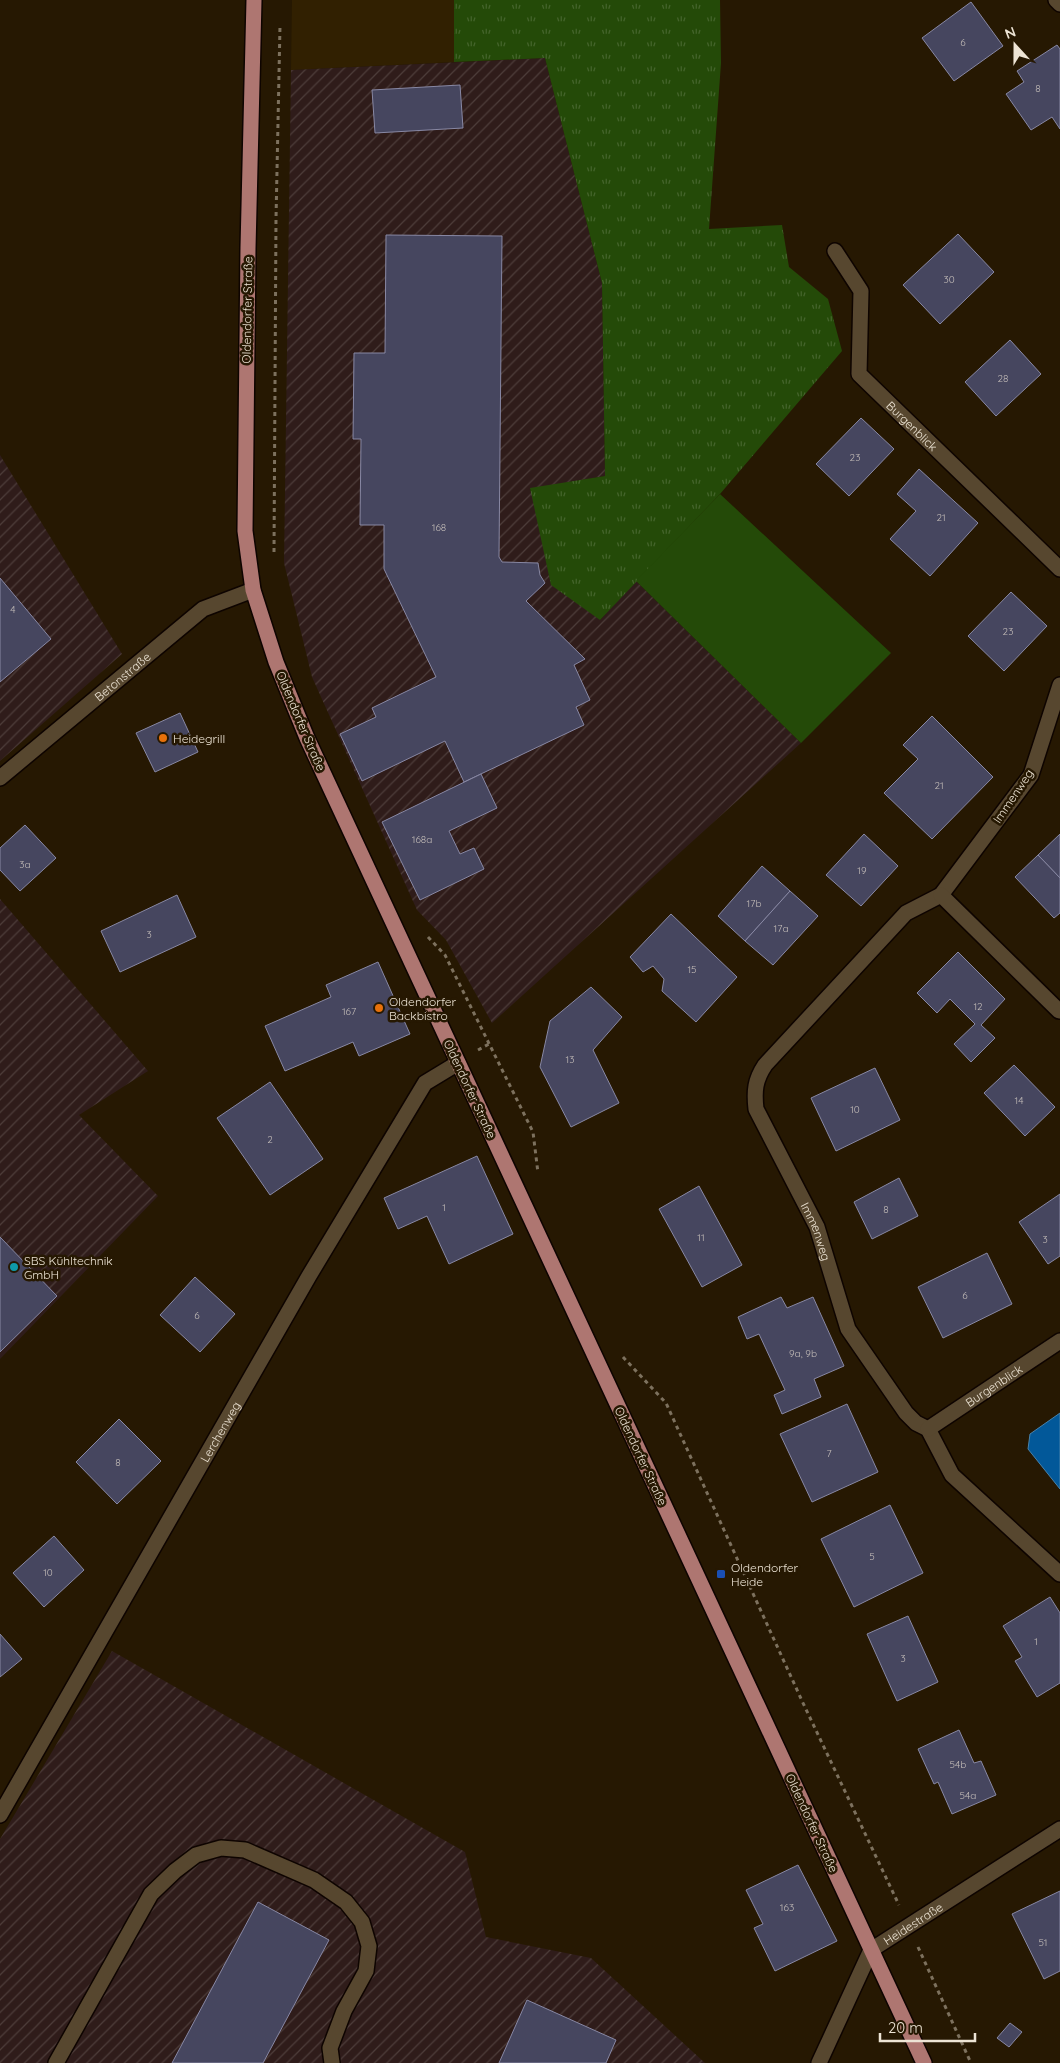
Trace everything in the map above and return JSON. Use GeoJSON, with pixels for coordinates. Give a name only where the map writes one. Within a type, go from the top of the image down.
{"type":"FeatureCollection","features":[{"type":"Feature","properties":{"kind":"main road","name":"Oldendorfer Straße"},"geometry":{"type":"LineString","coordinates":[[254,0],[245,531],[253,590],[276,662],[307,738],[924,2063]]}},
{"type":"Feature","properties":{"kind":"street"},"geometry":{"type":"LineString","coordinates":[[1056,0],[1060,4]]}},
{"type":"Feature","properties":{"kind":"street","name":"Burgenblick"},"geometry":{"type":"LineString","coordinates":[[835,251],[861,292],[859,374],[1060,569]]}},
{"type":"Feature","properties":{"kind":"street","name":"Betonstraße"},"geometry":{"type":"LineString","coordinates":[[0,778],[203,609],[253,590]]}},
{"type":"Feature","properties":{"kind":"street","name":"Immenweg"},"geometry":{"type":"LineString","coordinates":[[1060,685],[1031,775],[941,895],[906,913],[765,1065],[757,1077],[754,1092],[756,1109],[817,1227],[848,1330],[906,1413],[916,1423],[928,1429],[952,1475],[1060,1574]]}},
{"type":"Feature","properties":{"kind":"street"},"geometry":{"type":"LineString","coordinates":[[941,895],[1059,1011]]}},
{"type":"Feature","properties":{"kind":"street","name":"Lerchenweg"},"geometry":{"type":"LineString","coordinates":[[0,1815],[309,1276],[424,1083],[458,1063]]}},
{"type":"Feature","properties":{"kind":"street","name":"Burgenblick"},"geometry":{"type":"LineString","coordinates":[[928,1429],[1060,1341]]}},
{"type":"Feature","properties":{"kind":"street","name":"Heidestraße"},"geometry":{"type":"LineString","coordinates":[[819,2063],[871,1950],[1060,1829]]}},
{"type":"Feature","properties":{"kind":"street"},"geometry":{"type":"LineString","coordinates":[[56,2063],[151,1894],[175,1871],[196,1855],[221,1848],[245,1850],[314,1880],[346,1902],[362,1922],[369,1946],[366,1971],[344,2012],[330,2048],[332,2063]]}},
{"type":"Feature","properties":{"kind":"path"},"geometry":{"type":"LineString","coordinates":[[274,562],[276,229],[280,20]]}},
{"type":"Feature","properties":{"kind":"path"},"geometry":{"type":"LineString","coordinates":[[425,935],[445,955],[533,1132],[538,1178]]}},
{"type":"Feature","properties":{"kind":"path"},"geometry":{"type":"LineString","coordinates":[[618,1351],[666,1403],[971,2063]]}},
{"type":"Feature","properties":{"kind":"shaded area"},"geometry":{"type":"Polygon","coordinates":[[[292,0],[454,0],[454,62],[291,70],[292,0]]]}},
{"type":"Feature","properties":{"kind":"shaded area"},"geometry":{"type":"Polygon","coordinates":[[[545,58],[602,283],[605,476],[530,489],[600,620],[636,581],[801,743],[492,1023],[446,940],[417,910],[312,677],[284,563],[291,70],[545,58]]]}},
{"type":"Feature","properties":{"kind":"shaded area"},"geometry":{"type":"Polygon","coordinates":[[[0,455],[122,654],[0,761],[0,455]]]}},
{"type":"Feature","properties":{"kind":"shaded area"},"geometry":{"type":"Polygon","coordinates":[[[0,899],[148,1071],[79,1115],[158,1196],[0,1359],[0,899]]]}},
{"type":"Feature","properties":{"kind":"shaded area"},"geometry":{"type":"Polygon","coordinates":[[[112,1651],[465,1852],[486,1937],[591,1958],[705,2063],[0,2063],[0,1839],[112,1651]]]}},
{"type":"Feature","properties":{"kind":"green space"},"geometry":{"type":"Polygon","coordinates":[[[454,0],[720,0],[721,63],[709,229],[782,225],[789,267],[828,299],[842,351],[720,494],[600,620],[551,585],[530,488],[605,476],[602,283],[545,58],[454,62],[454,0]]]}},
{"type":"Feature","properties":{"kind":"green space"},"geometry":{"type":"Polygon","coordinates":[[[720,494],[891,653],[801,743],[636,581],[720,494]]]}},
{"type":"Feature","properties":{"kind":"water"},"geometry":{"type":"Polygon","coordinates":[[[1060,1413],[1060,1489],[1028,1449],[1030,1434],[1060,1413]]]}},
{"type":"Feature","properties":{"kind":"building"},"geometry":{"type":"Polygon","coordinates":[[[971,2],[1003,46],[954,81],[922,38],[971,2]]]}},
{"type":"Feature","properties":{"kind":"building"},"geometry":{"type":"Polygon","coordinates":[[[1057,45],[1060,49],[1060,129],[1052,117],[1031,130],[1006,94],[1024,82],[1017,71],[1057,45]]]}},
{"type":"Feature","properties":{"kind":"building"},"geometry":{"type":"Polygon","coordinates":[[[460,85],[463,128],[375,133],[372,90],[460,85]]]}},
{"type":"Feature","properties":{"kind":"building"},"geometry":{"type":"Polygon","coordinates":[[[958,234],[994,272],[940,324],[903,285],[958,234]]]}},
{"type":"Feature","properties":{"kind":"building"},"geometry":{"type":"Polygon","coordinates":[[[386,235],[502,236],[499,557],[502,562],[538,563],[540,575],[545,583],[526,601],[585,659],[574,665],[590,700],[576,707],[584,725],[464,782],[445,741],[362,781],[340,734],[376,717],[372,708],[436,677],[384,569],[384,525],[360,525],[361,439],[353,439],[354,353],[385,353],[386,235]]]}},
{"type":"Feature","properties":{"kind":"building"},"geometry":{"type":"Polygon","coordinates":[[[1010,340],[1041,374],[996,416],[965,382],[1010,340]]]}},
{"type":"Feature","properties":{"kind":"building"},"geometry":{"type":"Polygon","coordinates":[[[861,418],[894,449],[849,496],[816,464],[861,418]]]}},
{"type":"Feature","properties":{"kind":"building"},"geometry":{"type":"Polygon","coordinates":[[[919,469],[978,523],[930,576],[890,539],[916,511],[897,494],[919,469]]]}},
{"type":"Feature","properties":{"kind":"building"},"geometry":{"type":"Polygon","coordinates":[[[0,578],[51,639],[0,682],[0,578]]]}},
{"type":"Feature","properties":{"kind":"building"},"geometry":{"type":"Polygon","coordinates":[[[1011,592],[1047,626],[1004,671],[968,636],[1011,592]]]}},
{"type":"Feature","properties":{"kind":"building"},"geometry":{"type":"Polygon","coordinates":[[[180,713],[198,752],[155,772],[136,733],[180,713]]]}},
{"type":"Feature","properties":{"kind":"building"},"geometry":{"type":"Polygon","coordinates":[[[932,716],[993,777],[932,839],[884,793],[918,759],[903,745],[932,716]]]}},
{"type":"Feature","properties":{"kind":"building"},"geometry":{"type":"Polygon","coordinates":[[[481,774],[497,808],[449,831],[460,854],[474,848],[484,869],[420,900],[382,822],[481,774]]]}},
{"type":"Feature","properties":{"kind":"building"},"geometry":{"type":"Polygon","coordinates":[[[25,825],[56,858],[20,891],[0,870],[0,848],[25,825]]]}},
{"type":"Feature","properties":{"kind":"building"},"geometry":{"type":"Polygon","coordinates":[[[864,834],[898,866],[861,906],[826,875],[864,834]]]}},
{"type":"Feature","properties":{"kind":"building"},"geometry":{"type":"Polygon","coordinates":[[[1060,834],[1060,878],[1038,855],[1060,834]]]}},
{"type":"Feature","properties":{"kind":"building"},"geometry":{"type":"Polygon","coordinates":[[[1038,855],[1060,878],[1060,913],[1054,918],[1015,877],[1038,855]]]}},
{"type":"Feature","properties":{"kind":"building"},"geometry":{"type":"Polygon","coordinates":[[[762,866],[790,891],[745,941],[718,916],[762,866]]]}},
{"type":"Feature","properties":{"kind":"building"},"geometry":{"type":"Polygon","coordinates":[[[790,891],[818,916],[773,965],[745,941],[790,891]]]}},
{"type":"Feature","properties":{"kind":"building"},"geometry":{"type":"Polygon","coordinates":[[[177,895],[196,937],[120,972],[101,931],[177,895]]]}},
{"type":"Feature","properties":{"kind":"building"},"geometry":{"type":"Polygon","coordinates":[[[671,914],[737,977],[696,1022],[662,991],[664,979],[653,966],[643,972],[630,957],[671,914]]]}},
{"type":"Feature","properties":{"kind":"building"},"geometry":{"type":"Polygon","coordinates":[[[958,952],[1005,999],[981,1025],[995,1038],[971,1062],[954,1044],[975,1024],[950,999],[937,1013],[917,993],[958,952]]]}},
{"type":"Feature","properties":{"kind":"building"},"geometry":{"type":"Polygon","coordinates":[[[378,962],[410,1034],[359,1056],[353,1042],[285,1071],[265,1026],[331,997],[326,985],[378,962]]]}},
{"type":"Feature","properties":{"kind":"building"},"geometry":{"type":"Polygon","coordinates":[[[591,987],[622,1017],[593,1050],[619,1103],[571,1127],[540,1067],[550,1021],[591,987]]]}},
{"type":"Feature","properties":{"kind":"building"},"geometry":{"type":"Polygon","coordinates":[[[1014,1065],[1055,1107],[1025,1136],[984,1093],[1014,1065]]]}},
{"type":"Feature","properties":{"kind":"building"},"geometry":{"type":"Polygon","coordinates":[[[875,1068],[900,1120],[836,1151],[811,1098],[875,1068]]]}},
{"type":"Feature","properties":{"kind":"building"},"geometry":{"type":"Polygon","coordinates":[[[270,1082],[323,1159],[270,1195],[217,1118],[270,1082]]]}},
{"type":"Feature","properties":{"kind":"building"},"geometry":{"type":"Polygon","coordinates":[[[477,1156],[513,1234],[449,1264],[427,1216],[398,1229],[384,1198],[477,1156]]]}},
{"type":"Feature","properties":{"kind":"building"},"geometry":{"type":"Polygon","coordinates":[[[899,1178],[918,1216],[872,1239],[854,1202],[899,1178]]]}},
{"type":"Feature","properties":{"kind":"building"},"geometry":{"type":"Polygon","coordinates":[[[699,1186],[742,1265],[702,1287],[659,1209],[699,1186]]]}},
{"type":"Feature","properties":{"kind":"building"},"geometry":{"type":"Polygon","coordinates":[[[1060,1194],[1060,1256],[1048,1264],[1019,1222],[1060,1194]]]}},
{"type":"Feature","properties":{"kind":"building","name":"SBS Kühltechnik GmbH"},"geometry":{"type":"Polygon","coordinates":[[[0,1237],[57,1296],[0,1352],[0,1237]]]}},
{"type":"Feature","properties":{"kind":"building"},"geometry":{"type":"Polygon","coordinates":[[[987,1253],[1012,1304],[943,1338],[918,1287],[987,1253]]]}},
{"type":"Feature","properties":{"kind":"building"},"geometry":{"type":"Polygon","coordinates":[[[195,1277],[235,1314],[200,1352],[160,1315],[195,1277]]]}},
{"type":"Feature","properties":{"kind":"building"},"geometry":{"type":"Polygon","coordinates":[[[781,1297],[787,1308],[813,1297],[844,1366],[814,1379],[821,1397],[782,1414],[774,1395],[785,1390],[759,1334],[747,1339],[738,1317],[781,1297]]]}},
{"type":"Feature","properties":{"kind":"building"},"geometry":{"type":"Polygon","coordinates":[[[847,1404],[878,1472],[812,1502],[780,1434],[847,1404]]]}},
{"type":"Feature","properties":{"kind":"building"},"geometry":{"type":"Polygon","coordinates":[[[119,1419],[161,1461],[117,1504],[76,1462],[119,1419]]]}},
{"type":"Feature","properties":{"kind":"building"},"geometry":{"type":"Polygon","coordinates":[[[890,1505],[923,1573],[854,1607],[821,1539],[890,1505]]]}},
{"type":"Feature","properties":{"kind":"building"},"geometry":{"type":"Polygon","coordinates":[[[54,1536],[84,1570],[44,1607],[13,1573],[54,1536]]]}},
{"type":"Feature","properties":{"kind":"building"},"geometry":{"type":"Polygon","coordinates":[[[1050,1597],[1060,1613],[1060,1683],[1037,1697],[1015,1661],[1022,1657],[1003,1626],[1050,1597]]]}},
{"type":"Feature","properties":{"kind":"building"},"geometry":{"type":"Polygon","coordinates":[[[908,1616],[938,1682],[897,1701],[867,1634],[908,1616]]]}},
{"type":"Feature","properties":{"kind":"building"},"geometry":{"type":"Polygon","coordinates":[[[0,1634],[22,1659],[0,1677],[0,1634]]]}},
{"type":"Feature","properties":{"kind":"building"},"geometry":{"type":"Polygon","coordinates":[[[959,1730],[974,1763],[981,1761],[996,1795],[952,1814],[938,1782],[934,1784],[918,1749],[959,1730]]]}},
{"type":"Feature","properties":{"kind":"building"},"geometry":{"type":"Polygon","coordinates":[[[798,1865],[837,1941],[775,1971],[754,1928],[763,1924],[746,1890],[798,1865]]]}},
{"type":"Feature","properties":{"kind":"building"},"geometry":{"type":"Polygon","coordinates":[[[1060,1891],[1060,1971],[1044,1979],[1012,1914],[1060,1891]]]}},
{"type":"Feature","properties":{"kind":"building"},"geometry":{"type":"Polygon","coordinates":[[[258,1902],[329,1940],[263,2063],[172,2063],[258,1902]]]}},
{"type":"Feature","properties":{"kind":"building"},"geometry":{"type":"Polygon","coordinates":[[[527,2000],[616,2040],[606,2063],[499,2063],[527,2000]]]}},
{"type":"Feature","properties":{"kind":"building"},"geometry":{"type":"Polygon","coordinates":[[[1010,2023],[1022,2032],[1009,2047],[997,2038],[1010,2023]]]}},
{"type":"Feature","properties":{"kind":"place","name":"Heidegrill"},"geometry":{"type":"Point","coordinates":[163,738]}},
{"type":"Feature","properties":{"kind":"place","name":"Oldendorfer Backbistro"},"geometry":{"type":"Point","coordinates":[379,1008]}},
{"type":"Feature","properties":{"kind":"place","name":"SBS Kühltechnik GmbH"},"geometry":{"type":"Point","coordinates":[14,1267]}},
{"type":"Feature","properties":{"kind":"place","name":"Oldendorfer Heide"},"geometry":{"type":"Point","coordinates":[721,1574]}}]}
